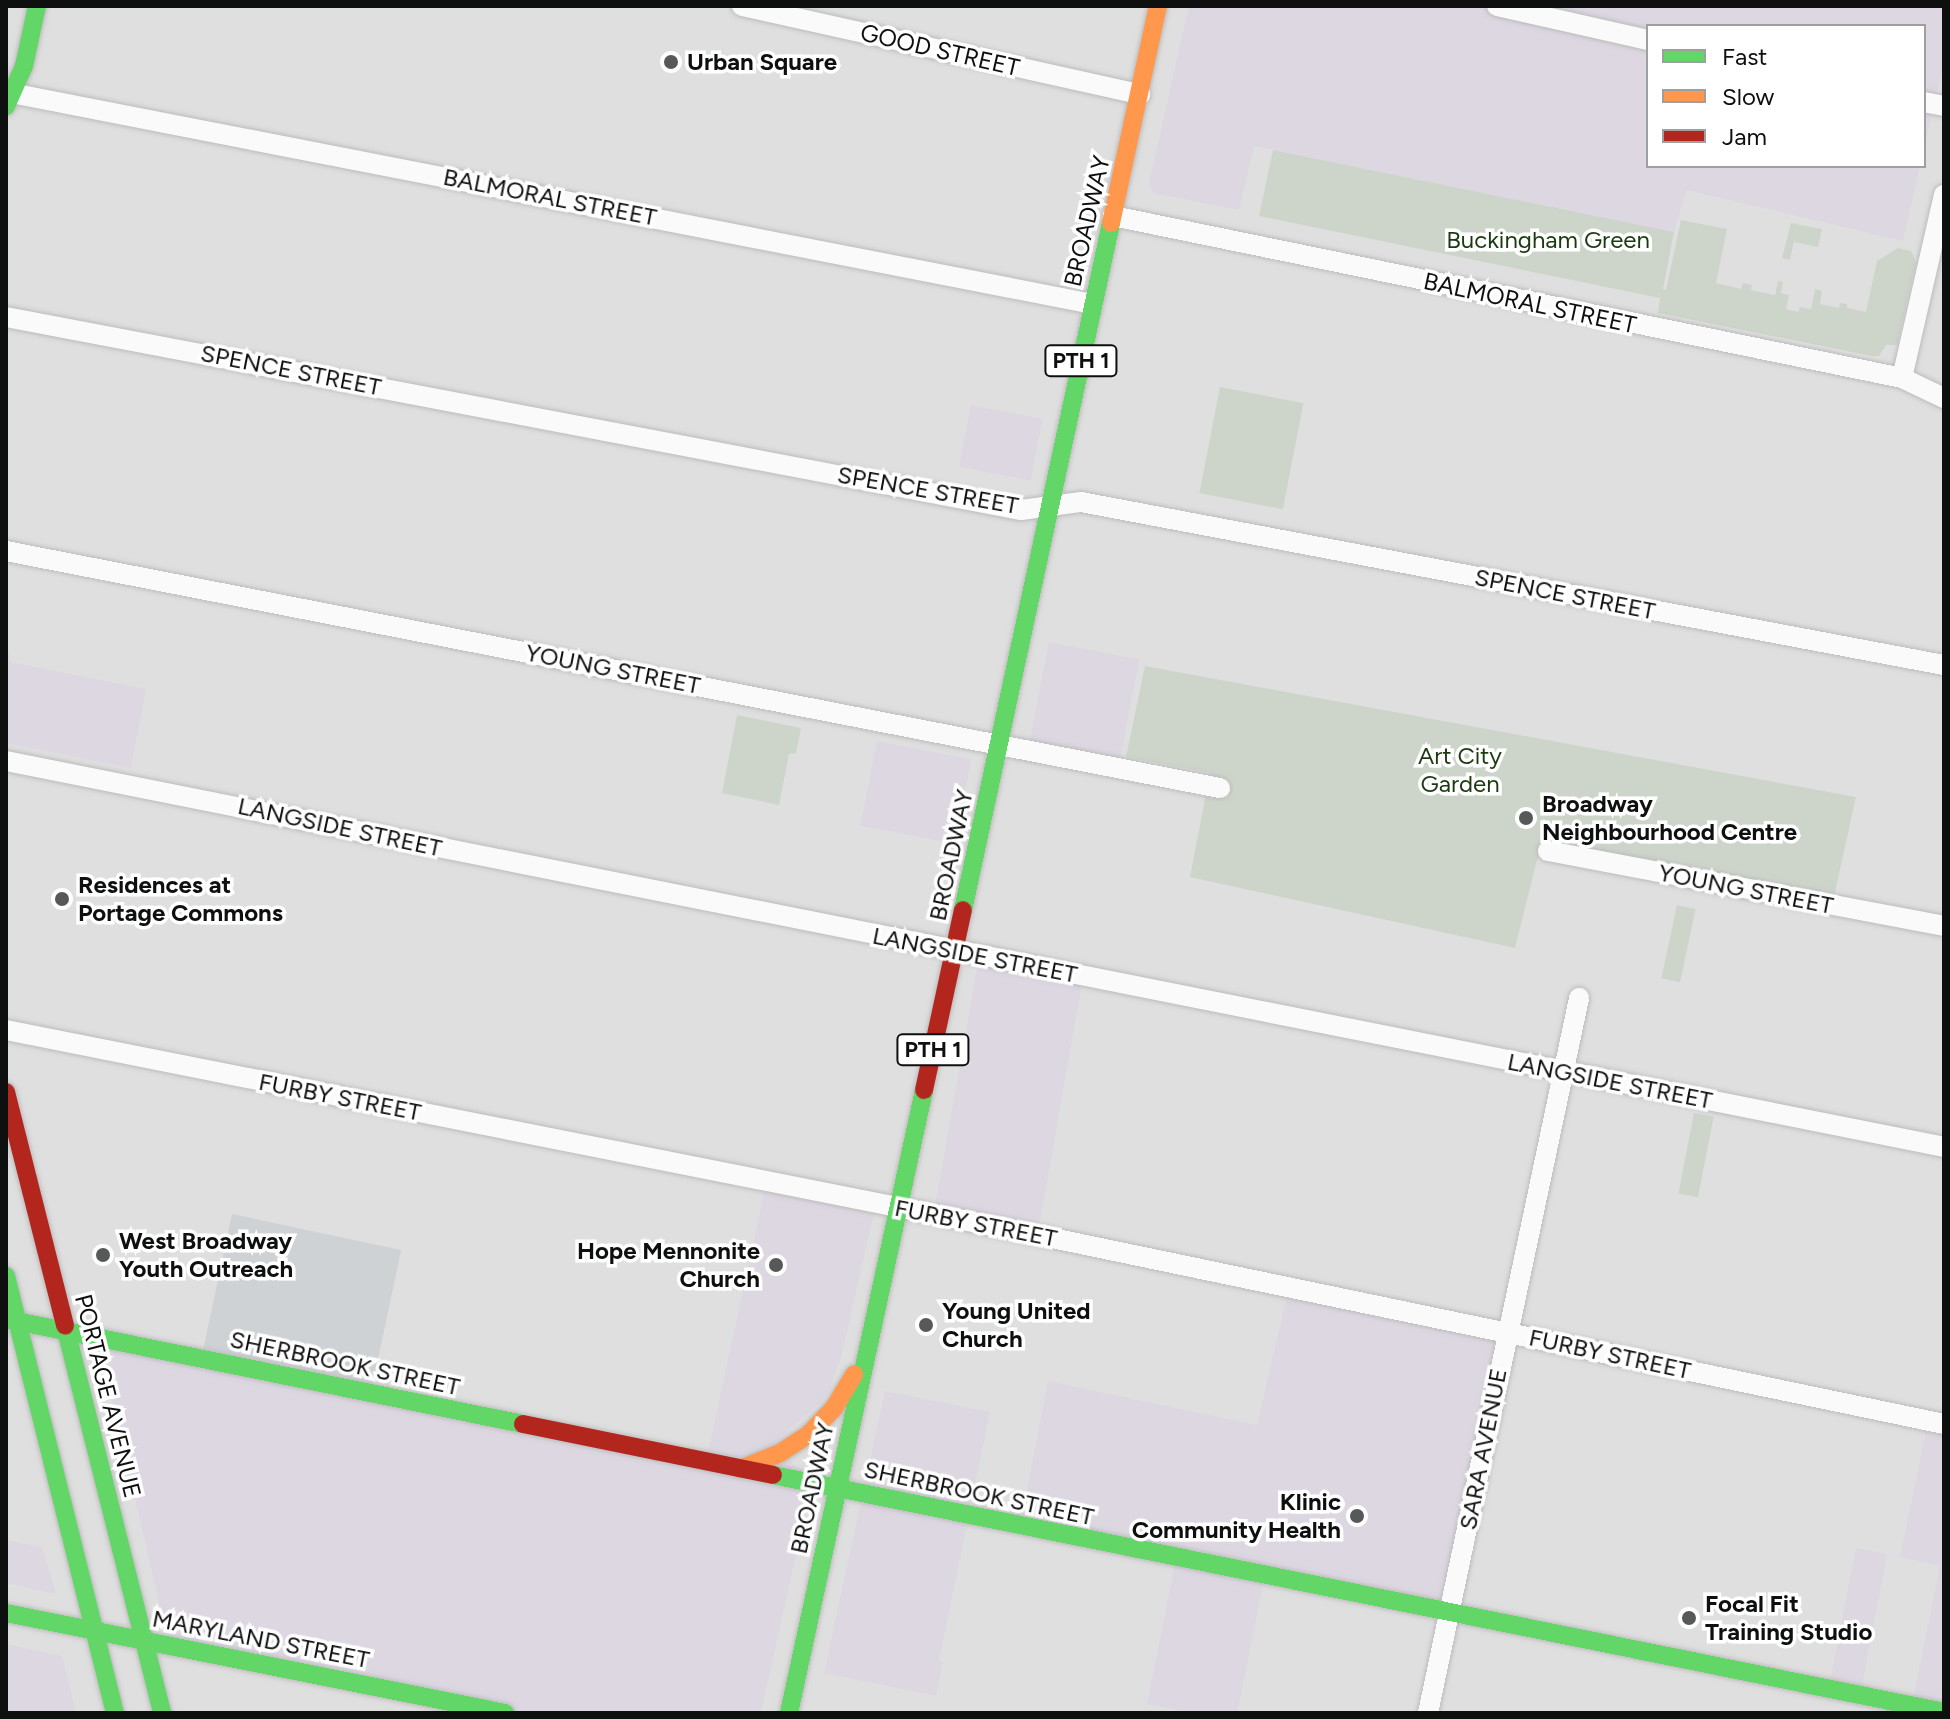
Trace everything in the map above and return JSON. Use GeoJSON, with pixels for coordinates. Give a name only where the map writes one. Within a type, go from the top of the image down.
{"type":"FeatureCollection","features":[{"type":"Feature","properties":{"kind":"main road"},"geometry":{"type":"LineString","coordinates":[[8,97],[24,66],[37,6]]}},
{"type":"Feature","properties":{"kind":"main road","name":"BROADWAY"},"geometry":{"type":"LineString","coordinates":[[789,1713],[1158,6]]}},
{"type":"Feature","properties":{"kind":"main road","name":"PORTAGE AVENUE"},"geometry":{"type":"LineString","coordinates":[[6,1092],[162,1713]]}},
{"type":"Feature","properties":{"kind":"main road"},"geometry":{"type":"LineString","coordinates":[[6,1276],[11,1320],[115,1713]]}},
{"type":"Feature","properties":{"kind":"main road","name":"SHERBROOK STREET"},"geometry":{"type":"LineString","coordinates":[[11,1320],[1944,1712]]}},
{"type":"Feature","properties":{"kind":"main road"},"geometry":{"type":"LineString","coordinates":[[740,1469],[780,1453],[809,1434],[834,1408],[866,1356]]}},
{"type":"Feature","properties":{"kind":"main road","name":"MARYLAND STREET"},"geometry":{"type":"LineString","coordinates":[[6,1613],[505,1713]]}},
{"type":"Feature","properties":{"kind":"street","name":"GOOD STREET"},"geometry":{"type":"LineString","coordinates":[[742,6],[1140,94]]}},
{"type":"Feature","properties":{"kind":"street"},"geometry":{"type":"LineString","coordinates":[[1497,6],[1646,40]]}},
{"type":"Feature","properties":{"kind":"street","name":"BALMORAL STREET"},"geometry":{"type":"LineString","coordinates":[[8,97],[1093,304]]}},
{"type":"Feature","properties":{"kind":"street"},"geometry":{"type":"LineString","coordinates":[[1902,378],[1944,195]]}},
{"type":"Feature","properties":{"kind":"street","name":"BALMORAL STREET"},"geometry":{"type":"LineString","coordinates":[[1113,216],[1902,378],[1944,398]]}},
{"type":"Feature","properties":{"kind":"street","name":"SPENCE STREET"},"geometry":{"type":"LineString","coordinates":[[6,317],[1021,510],[1081,502],[1944,665]]}},
{"type":"Feature","properties":{"kind":"street","name":"YOUNG STREET"},"geometry":{"type":"LineString","coordinates":[[6,551],[1220,788]]}},
{"type":"Feature","properties":{"kind":"street","name":"LANGSIDE STREET"},"geometry":{"type":"LineString","coordinates":[[6,761],[1944,1147]]}},
{"type":"Feature","properties":{"kind":"street","name":"YOUNG STREET"},"geometry":{"type":"LineString","coordinates":[[1548,851],[1944,926]]}},
{"type":"Feature","properties":{"kind":"street","name":"SARA AVENUE"},"geometry":{"type":"LineString","coordinates":[[1428,1713],[1579,998]]}},
{"type":"Feature","properties":{"kind":"street","name":"FURBY STREET"},"geometry":{"type":"LineString","coordinates":[[6,1030],[898,1207],[1944,1424]]}},
{"type":"Feature","properties":{"kind":"shaded area"},"geometry":{"type":"Polygon","coordinates":[[[1189,6],[1944,6],[1944,62],[1926,139],[1926,24],[1646,24],[1646,168],[1920,168],[1903,241],[1687,190],[1674,232],[1254,146],[1239,210],[1153,193],[1149,183],[1189,6]]]}},
{"type":"Feature","properties":{"kind":"shaded area"},"geometry":{"type":"Polygon","coordinates":[[[971,405],[1043,419],[1031,481],[959,467],[971,405]]]}},
{"type":"Feature","properties":{"kind":"shaded area"},"geometry":{"type":"Polygon","coordinates":[[[6,641],[11,662],[146,689],[131,768],[6,743],[6,641]]]}},
{"type":"Feature","properties":{"kind":"shaded area"},"geometry":{"type":"Polygon","coordinates":[[[1049,642],[1139,660],[1118,768],[1028,750],[1049,642]]]}},
{"type":"Feature","properties":{"kind":"shaded area"},"geometry":{"type":"Polygon","coordinates":[[[877,741],[971,759],[955,844],[861,825],[877,741]]]}},
{"type":"Feature","properties":{"kind":"shaded area"},"geometry":{"type":"Polygon","coordinates":[[[979,957],[1083,975],[1038,1232],[934,1214],[979,957]]]}},
{"type":"Feature","properties":{"kind":"shaded area"},"geometry":{"type":"Polygon","coordinates":[[[767,1180],[876,1203],[841,1358],[830,1388],[821,1402],[773,1443],[812,1483],[761,1713],[505,1713],[169,1645],[97,1336],[706,1461],[767,1180]]]}},
{"type":"Feature","properties":{"kind":"shaded area"},"geometry":{"type":"Polygon","coordinates":[[[232,1214],[401,1250],[371,1394],[201,1358],[232,1214]]]}},
{"type":"Feature","properties":{"kind":"shaded area"},"geometry":{"type":"Polygon","coordinates":[[[1289,1287],[1506,1333],[1449,1613],[1265,1576],[1237,1713],[1192,1713],[1147,1704],[1176,1558],[1020,1527],[1048,1381],[1257,1425],[1289,1287]]]}},
{"type":"Feature","properties":{"kind":"shaded area"},"geometry":{"type":"Polygon","coordinates":[[[885,1391],[990,1412],[939,1661],[943,1662],[936,1696],[824,1673],[885,1391]]]}},
{"type":"Feature","properties":{"kind":"shaded area"},"geometry":{"type":"Polygon","coordinates":[[[1928,1421],[1944,1424],[1944,1713],[1912,1705],[1940,1566],[1900,1557],[1928,1421]]]}},
{"type":"Feature","properties":{"kind":"shaded area"},"geometry":{"type":"Polygon","coordinates":[[[6,1540],[42,1547],[56,1594],[6,1583],[6,1540]]]}},
{"type":"Feature","properties":{"kind":"shaded area"},"geometry":{"type":"Polygon","coordinates":[[[1856,1548],[1887,1554],[1860,1694],[1829,1688],[1856,1548]]]}},
{"type":"Feature","properties":{"kind":"shaded area"},"geometry":{"type":"Polygon","coordinates":[[[6,1644],[62,1656],[76,1713],[6,1713],[6,1644]]]}},
{"type":"Feature","properties":{"kind":"green space","name":"Buckingham Green"},"geometry":{"type":"Polygon","coordinates":[[[1273,150],[1674,232],[1663,289],[1666,290],[1681,220],[1727,229],[1716,283],[1741,289],[1743,283],[1752,285],[1751,290],[1775,295],[1778,281],[1783,282],[1781,293],[1789,295],[1786,309],[1798,312],[1800,307],[1811,309],[1815,289],[1822,291],[1820,304],[1839,308],[1840,303],[1847,304],[1847,308],[1866,312],[1877,261],[1898,248],[1911,251],[1916,262],[1897,345],[1886,345],[1879,356],[1872,356],[1658,313],[1660,298],[1259,216],[1273,150]]]}},
{"type":"Feature","properties":{"kind":"green space"},"geometry":{"type":"Polygon","coordinates":[[[1791,223],[1822,229],[1818,247],[1794,242],[1790,260],[1782,258],[1791,223]]]}},
{"type":"Feature","properties":{"kind":"green space"},"geometry":{"type":"Polygon","coordinates":[[[1220,387],[1303,403],[1283,509],[1199,493],[1220,387]]]}},
{"type":"Feature","properties":{"kind":"green space","name":"Broadway Neighbourhood Centre"},"geometry":{"type":"Polygon","coordinates":[[[1145,666],[1856,797],[1833,901],[1542,840],[1515,948],[1190,877],[1210,773],[1126,757],[1145,666]]]}},
{"type":"Feature","properties":{"kind":"green space"},"geometry":{"type":"Polygon","coordinates":[[[737,715],[801,728],[796,753],[789,754],[779,805],[722,793],[737,715]]]}},
{"type":"Feature","properties":{"kind":"green space"},"geometry":{"type":"Polygon","coordinates":[[[1677,905],[1696,909],[1680,982],[1661,978],[1677,905]]]}},
{"type":"Feature","properties":{"kind":"green space"},"geometry":{"type":"Polygon","coordinates":[[[1694,1113],[1714,1117],[1698,1197],[1678,1193],[1694,1113]]]}},
{"type":"Feature","properties":{"kind":"traffic: fast"},"geometry":{"type":"LineString","coordinates":[[6,106],[24,66],[37,6]]}},
{"type":"Feature","properties":{"kind":"traffic: fast"},"geometry":{"type":"LineString","coordinates":[[963,910],[1111,223]]}},
{"type":"Feature","properties":{"kind":"traffic: fast"},"geometry":{"type":"LineString","coordinates":[[789,1713],[924,1090]]}},
{"type":"Feature","properties":{"kind":"traffic: fast"},"geometry":{"type":"LineString","coordinates":[[6,1276],[115,1713]]}},
{"type":"Feature","properties":{"kind":"traffic: fast"},"geometry":{"type":"LineString","coordinates":[[6,1319],[523,1424]]}},
{"type":"Feature","properties":{"kind":"traffic: fast"},"geometry":{"type":"LineString","coordinates":[[65,1326],[162,1713]]}},
{"type":"Feature","properties":{"kind":"traffic: fast"},"geometry":{"type":"LineString","coordinates":[[773,1475],[1944,1712]]}},
{"type":"Feature","properties":{"kind":"traffic: fast"},"geometry":{"type":"LineString","coordinates":[[6,1613],[505,1713]]}},
{"type":"Feature","properties":{"kind":"traffic: slow"},"geometry":{"type":"LineString","coordinates":[[1111,223],[1158,6]]}},
{"type":"Feature","properties":{"kind":"traffic: slow"},"geometry":{"type":"LineString","coordinates":[[740,1469],[780,1453],[809,1434],[834,1408],[854,1375]]}},
{"type":"Feature","properties":{"kind":"traffic: jam"},"geometry":{"type":"LineString","coordinates":[[924,1090],[963,910]]}},
{"type":"Feature","properties":{"kind":"traffic: jam"},"geometry":{"type":"LineString","coordinates":[[6,1092],[65,1326]]}},
{"type":"Feature","properties":{"kind":"traffic: jam"},"geometry":{"type":"LineString","coordinates":[[523,1424],[773,1475]]}},
{"type":"Feature","properties":{"kind":"place","name":"Urban Square"},"geometry":{"type":"Point","coordinates":[671,62]}},
{"type":"Feature","properties":{"kind":"place","name":"Broadway Neighbourhood Centre"},"geometry":{"type":"Point","coordinates":[1526,818]}},
{"type":"Feature","properties":{"kind":"place","name":"Residences at Portage Commons"},"geometry":{"type":"Point","coordinates":[62,899]}},
{"type":"Feature","properties":{"kind":"place","name":"West Broadway Youth Outreach"},"geometry":{"type":"Point","coordinates":[103,1255]}},
{"type":"Feature","properties":{"kind":"place","name":"Hope Mennonite Church"},"geometry":{"type":"Point","coordinates":[776,1265]}},
{"type":"Feature","properties":{"kind":"place","name":"Young United Church"},"geometry":{"type":"Point","coordinates":[926,1325]}},
{"type":"Feature","properties":{"kind":"place","name":"Klinic Community Health"},"geometry":{"type":"Point","coordinates":[1357,1516]}},
{"type":"Feature","properties":{"kind":"place","name":"Focal Fit Training Studio"},"geometry":{"type":"Point","coordinates":[1689,1618]}},
{"type":"Feature","properties":{"kind":"park label","name":"Art City Garden"},"geometry":{"type":"Point","coordinates":[1460,770]}}]}
